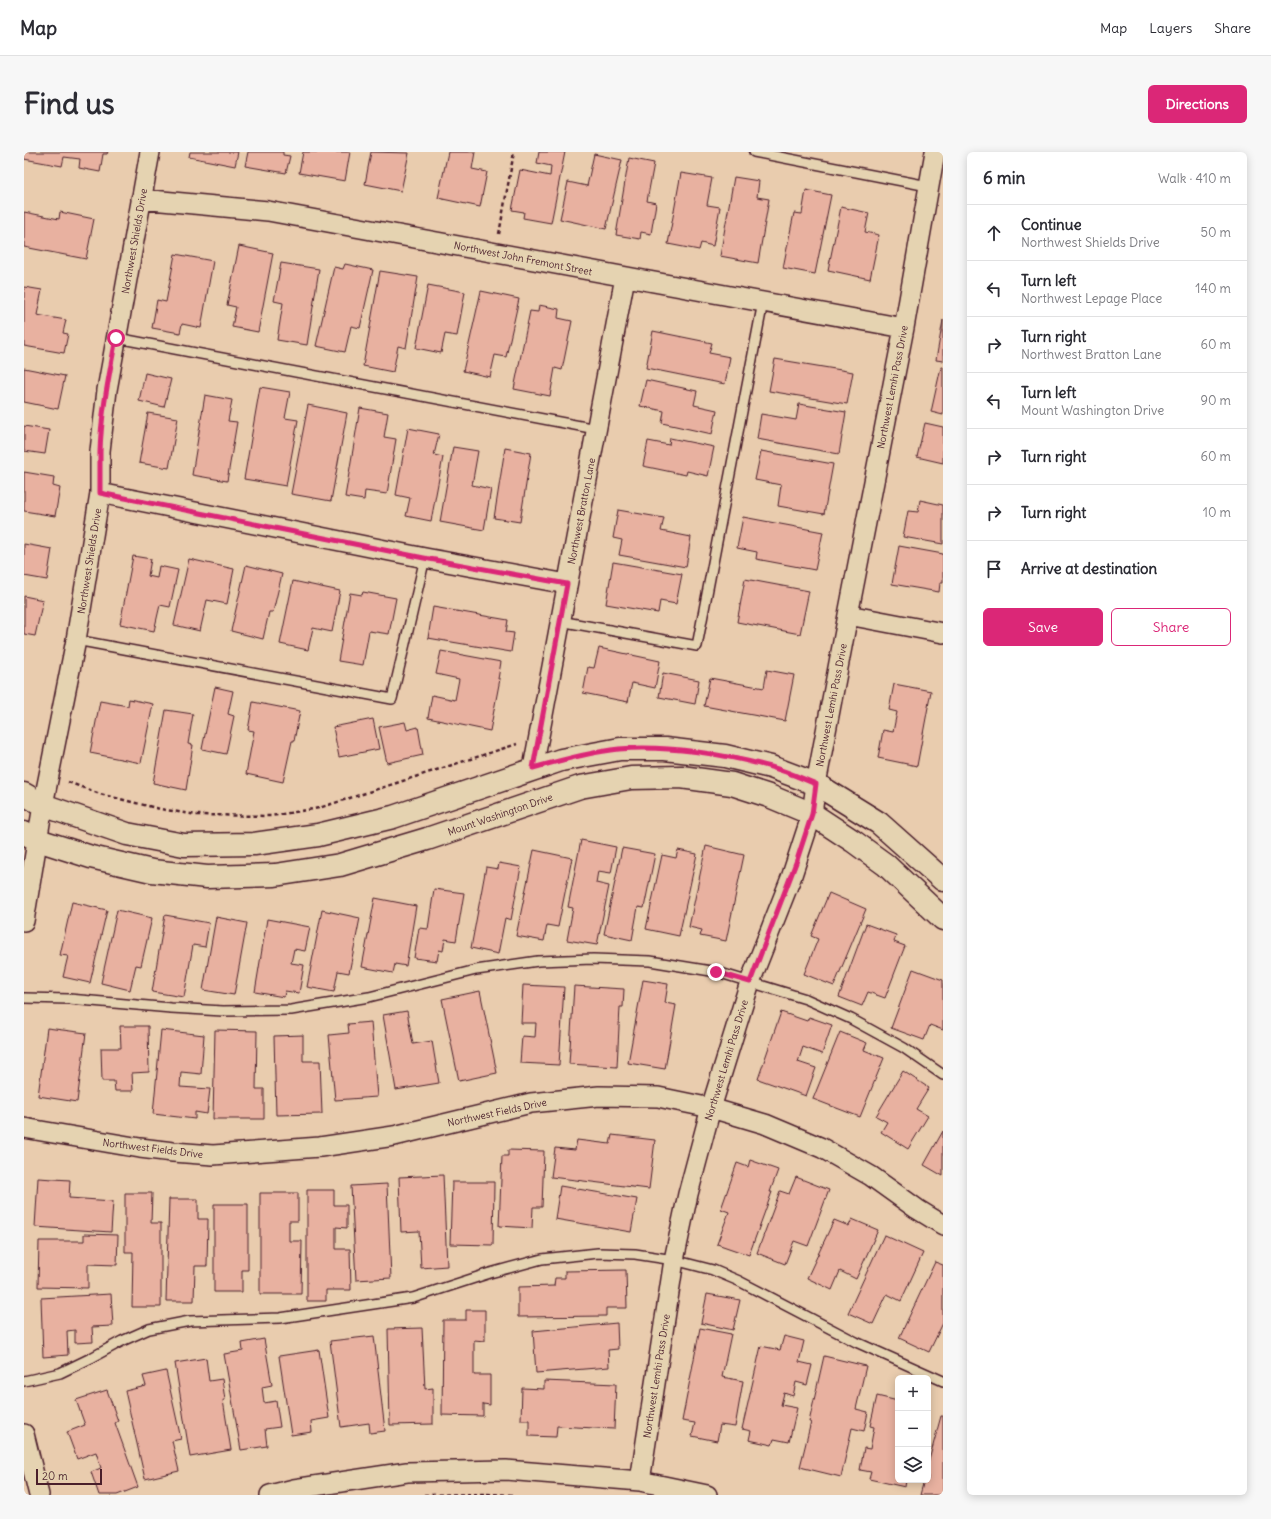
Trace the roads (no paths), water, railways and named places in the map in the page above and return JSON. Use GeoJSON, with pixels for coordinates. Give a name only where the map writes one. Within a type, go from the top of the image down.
{"type":"FeatureCollection","features":[{"type":"Feature","properties":{"kind":"main road"},"geometry":{"type":"LineString","coordinates":[[24,794],[43,805],[127,834],[184,845],[254,844],[318,835],[393,817],[533,768],[561,760],[620,749],[665,749],[725,756],[772,767],[816,784],[879,823],[943,880]]}},
{"type":"Feature","properties":{"kind":"main road","name":"Mount Washington Drive"},"geometry":{"type":"LineString","coordinates":[[31,836],[91,857],[145,869],[207,877],[275,875],[340,864],[427,839],[580,787],[631,778],[681,777],[732,784],[769,796],[812,814],[853,841],[886,866],[943,919]]}},
{"type":"Feature","properties":{"kind":"street","name":"Northwest Shields Drive"},"geometry":{"type":"LineString","coordinates":[[24,921],[31,836],[43,805],[76,640],[100,493],[100,451],[106,390],[150,152]]}},
{"type":"Feature","properties":{"kind":"street","name":"Northwest Lemhi Pass Drive"},"geometry":{"type":"LineString","coordinates":[[640,1481],[674,1260],[688,1194],[711,1108],[750,982],[791,878],[812,814],[816,784],[904,328],[935,152]]}},
{"type":"Feature","properties":{"kind":"street","name":"Northwest John Fremont Street"},"geometry":{"type":"LineString","coordinates":[[141,199],[268,210],[904,328]]}},
{"type":"Feature","properties":{"kind":"street","name":"Northwest Bratton Lane"},"geometry":{"type":"LineString","coordinates":[[533,768],[625,277]]}},
{"type":"Feature","properties":{"kind":"street"},"geometry":{"type":"LineString","coordinates":[[100,493],[424,558],[567,584]]}},
{"type":"Feature","properties":{"kind":"street"},"geometry":{"type":"LineString","coordinates":[[848,615],[943,633]]}},
{"type":"Feature","properties":{"kind":"street","name":"Northwest Fields Drive"},"geometry":{"type":"LineString","coordinates":[[24,1128],[140,1148],[214,1155],[320,1147],[394,1136],[531,1103],[599,1096],[658,1097],[711,1108],[765,1124],[822,1148],[871,1176],[943,1225]]}},
{"type":"Feature","properties":{"kind":"street"},"geometry":{"type":"LineString","coordinates":[[24,1434],[39,1495]]}},
{"type":"Feature","properties":{"kind":"street"},"geometry":{"type":"LineString","coordinates":[[270,1495],[294,1489],[407,1472],[506,1470],[640,1481],[707,1495]]}},
{"type":"Feature","properties":{"kind":"lane"},"geometry":{"type":"LineString","coordinates":[[754,152],[928,186]]}},
{"type":"Feature","properties":{"kind":"lane"},"geometry":{"type":"LineString","coordinates":[[560,621],[697,646],[763,302]]}},
{"type":"Feature","properties":{"kind":"lane"},"geometry":{"type":"LineString","coordinates":[[116,338],[596,429]]}},
{"type":"Feature","properties":{"kind":"lane"},"geometry":{"type":"LineString","coordinates":[[76,640],[392,699],[424,558]]}},
{"type":"Feature","properties":{"kind":"lane"},"geometry":{"type":"LineString","coordinates":[[24,998],[68,999],[223,1011],[291,1010],[369,996],[476,970],[538,961],[593,959],[650,962],[716,972],[806,999],[851,1019],[904,1048],[943,1075]]}},
{"type":"Feature","properties":{"kind":"lane"},"geometry":{"type":"LineString","coordinates":[[24,1381],[60,1373],[122,1341],[149,1329],[190,1321],[280,1318],[414,1298],[490,1273],[542,1259],[598,1253],[635,1254],[674,1260],[713,1270],[738,1281],[856,1342],[943,1381]]}}]}
